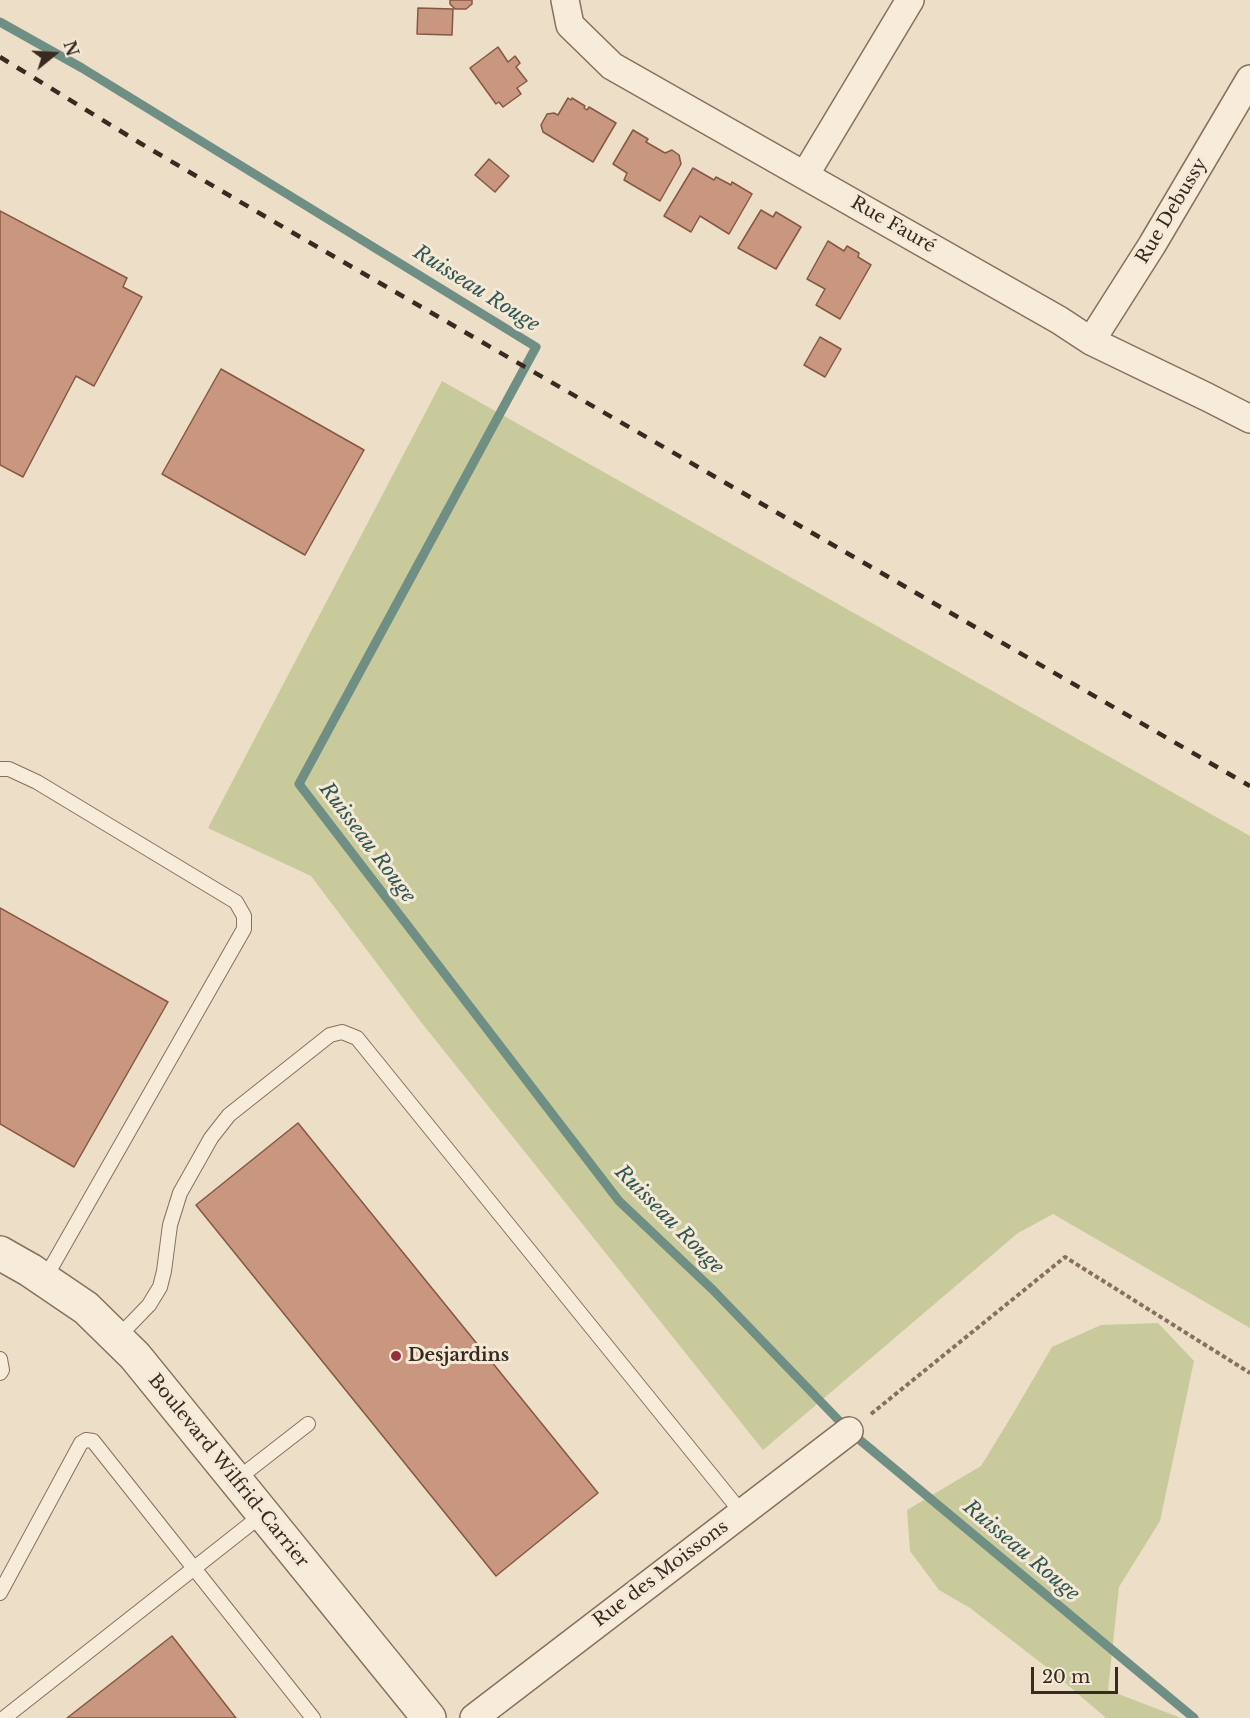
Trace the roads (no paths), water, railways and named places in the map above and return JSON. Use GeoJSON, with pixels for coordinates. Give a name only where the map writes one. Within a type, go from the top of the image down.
{"type":"FeatureCollection","features":[{"type":"Feature","properties":{"kind":"street","name":"Rue Fauré"},"geometry":{"type":"LineString","coordinates":[[565,0],[570,25],[612,66],[1059,320],[1090,341],[1208,396],[1250,419]]}},
{"type":"Feature","properties":{"kind":"street"},"geometry":{"type":"LineString","coordinates":[[805,175],[910,0]]}},
{"type":"Feature","properties":{"kind":"street","name":"Rue Debussy"},"geometry":{"type":"LineString","coordinates":[[1090,341],[1152,245],[1250,79]]}},
{"type":"Feature","properties":{"kind":"street","name":"Boulevard Wilfrid-Carrier"},"geometry":{"type":"LineString","coordinates":[[0,1252],[87,1308],[135,1356],[429,1718]]}},
{"type":"Feature","properties":{"kind":"street","name":"Rue des Moissons"},"geometry":{"type":"LineString","coordinates":[[474,1718],[849,1431]]}},
{"type":"Feature","properties":{"kind":"lane"},"geometry":{"type":"LineString","coordinates":[[0,769],[9,769],[37,782],[236,902],[244,916],[244,929],[44,1280]]}},
{"type":"Feature","properties":{"kind":"lane"},"geometry":{"type":"LineString","coordinates":[[117,1338],[149,1305],[160,1287],[170,1225],[180,1193],[211,1138],[239,1107],[330,1035],[342,1032],[357,1038],[742,1513]]}},
{"type":"Feature","properties":{"kind":"lane"},"geometry":{"type":"LineString","coordinates":[[0,1359],[2,1370],[0,1373]]}},
{"type":"Feature","properties":{"kind":"lane"},"geometry":{"type":"LineString","coordinates":[[236,1480],[308,1424]]}},
{"type":"Feature","properties":{"kind":"lane"},"geometry":{"type":"LineString","coordinates":[[0,1593],[81,1443],[86,1440],[93,1441],[313,1718]]}},
{"type":"Feature","properties":{"kind":"lane"},"geometry":{"type":"LineString","coordinates":[[4,1718],[263,1514]]}},
{"type":"Feature","properties":{"kind":"waterway","name":"Ruisseau Rouge"},"geometry":{"type":"LineString","coordinates":[[0,22],[82,68],[536,347],[299,784],[619,1201],[713,1290],[849,1431],[1194,1718]]}},
{"type":"Feature","properties":{"kind":"railway"},"geometry":{"type":"LineString","coordinates":[[0,57],[295,234],[1250,786]]}},
{"type":"Feature","properties":{"kind":"place","name":"Desjardins"},"geometry":{"type":"Point","coordinates":[396,1356]}}]}
